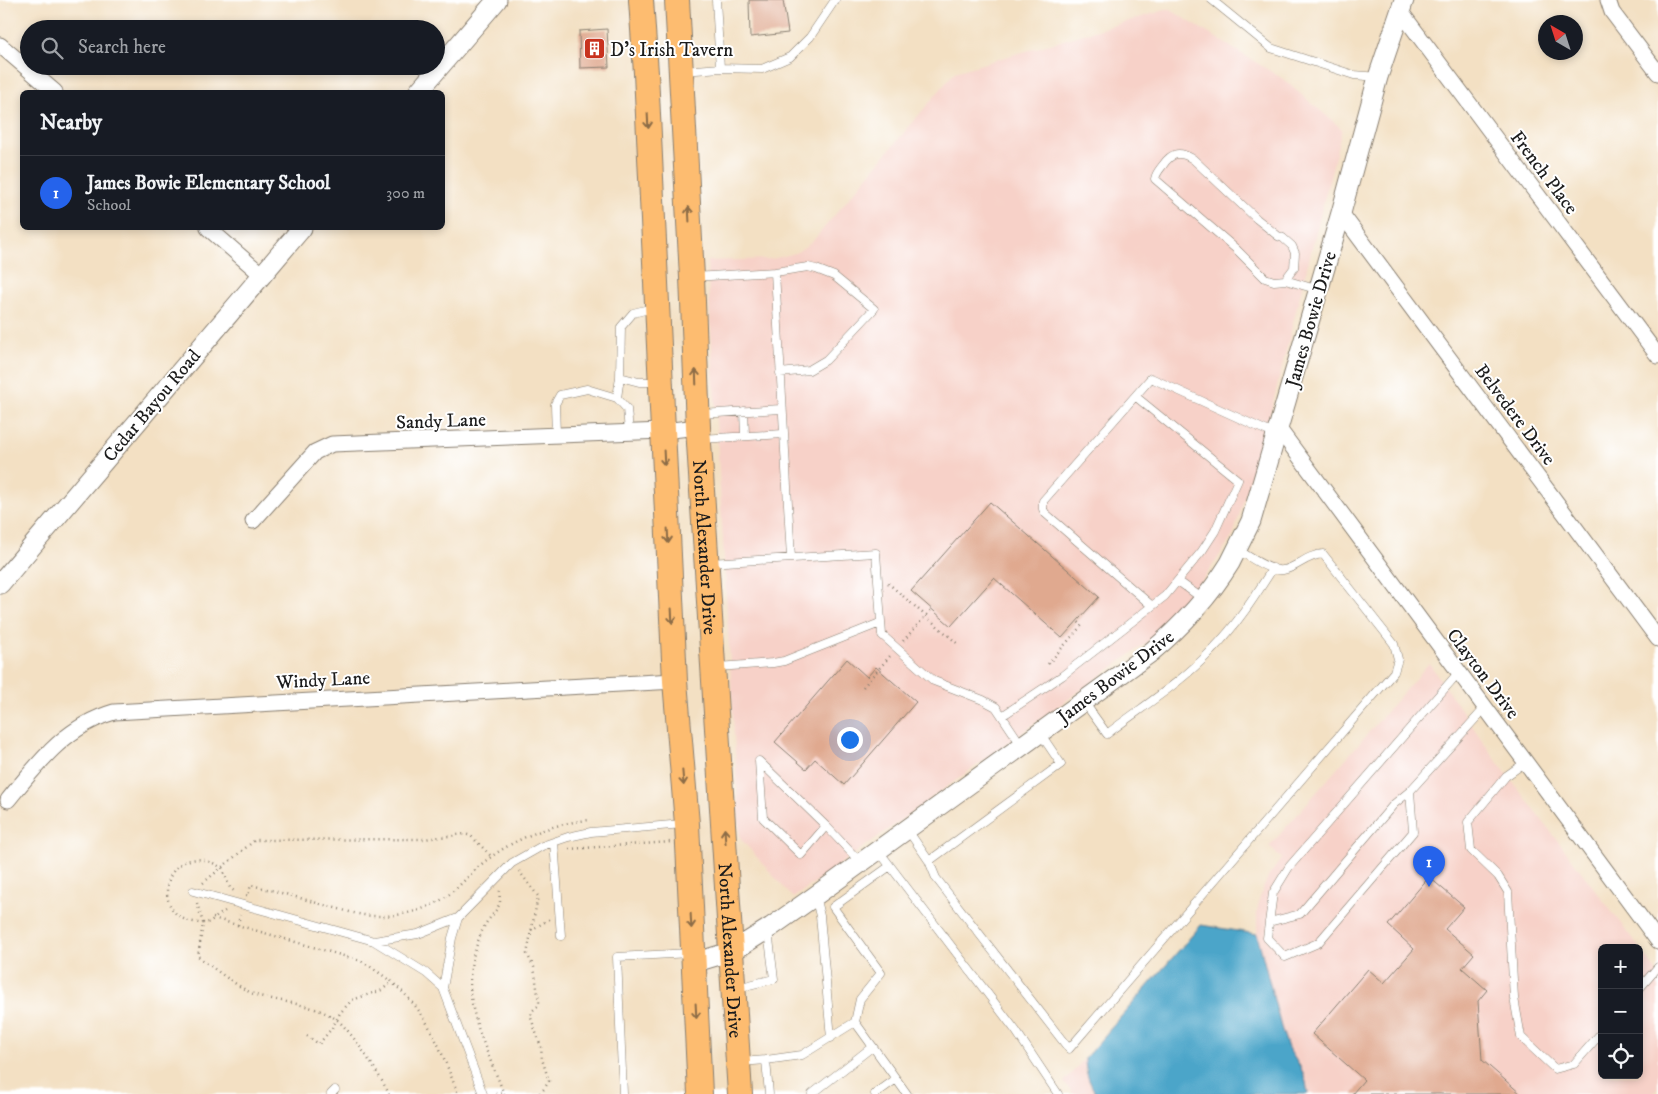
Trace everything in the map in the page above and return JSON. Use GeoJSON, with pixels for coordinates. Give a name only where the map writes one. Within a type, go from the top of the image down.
{"type":"FeatureCollection","features":[{"type":"Feature","properties":{"kind":"main road","name":"North Alexander Drive"},"geometry":{"type":"LineString","coordinates":[[641,0],[675,681],[687,832],[700,1094]]}},
{"type":"Feature","properties":{"kind":"main road","name":"North Alexander Drive"},"geometry":{"type":"LineString","coordinates":[[677,0],[698,427],[740,1094]]}},
{"type":"Feature","properties":{"kind":"main road"},"geometry":{"type":"LineString","coordinates":[[646,73],[682,72]]}},
{"type":"Feature","properties":{"kind":"main road"},"geometry":{"type":"LineString","coordinates":[[670,567],[707,563]]}},
{"type":"Feature","properties":{"kind":"street"},"geometry":{"type":"LineString","coordinates":[[445,61],[497,0]]}},
{"type":"Feature","properties":{"kind":"street"},"geometry":{"type":"LineString","coordinates":[[1608,0],[1612,12],[1658,73]]}},
{"type":"Feature","properties":{"kind":"street","name":"James Bowie Drive"},"geometry":{"type":"LineString","coordinates":[[693,958],[732,951],[768,929],[1150,653],[1176,632],[1203,600],[1229,563],[1251,521],[1319,290],[1378,77],[1402,6]]}},
{"type":"Feature","properties":{"kind":"street","name":"French Place"},"geometry":{"type":"LineString","coordinates":[[1402,6],[1658,356]]}},
{"type":"Feature","properties":{"kind":"street"},"geometry":{"type":"LineString","coordinates":[[0,44],[20,61]]}},
{"type":"Feature","properties":{"kind":"street"},"geometry":{"type":"LineString","coordinates":[[36,75],[53,90]]}},
{"type":"Feature","properties":{"kind":"street"},"geometry":{"type":"LineString","coordinates":[[420,90],[433,75]]}},
{"type":"Feature","properties":{"kind":"street","name":"Belvedere Drive"},"geometry":{"type":"LineString","coordinates":[[1341,213],[1658,639]]}},
{"type":"Feature","properties":{"kind":"street"},"geometry":{"type":"LineString","coordinates":[[210,230],[262,274]]}},
{"type":"Feature","properties":{"kind":"street","name":"Cedar Bayou Road"},"geometry":{"type":"LineString","coordinates":[[0,584],[300,230]]}},
{"type":"Feature","properties":{"kind":"street","name":"Sandy Lane"},"geometry":{"type":"LineString","coordinates":[[253,521],[314,452],[332,444],[663,431],[698,427]]}},
{"type":"Feature","properties":{"kind":"street","name":"Clayton Drive"},"geometry":{"type":"LineString","coordinates":[[1278,432],[1658,941]]}},
{"type":"Feature","properties":{"kind":"street","name":"Windy Lane"},"geometry":{"type":"LineString","coordinates":[[8,800],[43,758],[75,729],[100,716],[114,712],[675,681]]}},
{"type":"Feature","properties":{"kind":"lane"},"geometry":{"type":"LineString","coordinates":[[716,0],[720,68]]}},
{"type":"Feature","properties":{"kind":"lane"},"geometry":{"type":"LineString","coordinates":[[682,72],[720,68],[762,69],[790,57],[810,36],[835,0]]}},
{"type":"Feature","properties":{"kind":"lane"},"geometry":{"type":"LineString","coordinates":[[1212,0],[1271,48],[1354,75],[1378,77]]}},
{"type":"Feature","properties":{"kind":"lane"},"geometry":{"type":"LineString","coordinates":[[1285,280],[1294,268],[1295,253],[1288,242],[1257,219],[1193,159],[1180,153],[1169,157],[1155,179],[1236,249],[1265,278],[1274,281],[1285,280],[1319,290]]}},
{"type":"Feature","properties":{"kind":"lane"},"geometry":{"type":"LineString","coordinates":[[692,277],[774,272],[808,267],[824,272],[842,282],[874,310],[826,360],[809,370],[780,373]]}},
{"type":"Feature","properties":{"kind":"lane"},"geometry":{"type":"LineString","coordinates":[[774,272],[791,558]]}},
{"type":"Feature","properties":{"kind":"lane"},"geometry":{"type":"LineString","coordinates":[[617,398],[620,377],[620,326],[634,314],[657,307]]}},
{"type":"Feature","properties":{"kind":"lane"},"geometry":{"type":"LineString","coordinates":[[620,377],[639,382],[660,382]]}},
{"type":"Feature","properties":{"kind":"lane"},"geometry":{"type":"LineString","coordinates":[[1152,606],[1045,513],[1042,502],[1150,378],[1278,432]]}},
{"type":"Feature","properties":{"kind":"lane"},"geometry":{"type":"LineString","coordinates":[[556,435],[555,404],[560,395],[588,389],[617,398],[626,409],[629,432]]}},
{"type":"Feature","properties":{"kind":"lane"},"geometry":{"type":"LineString","coordinates":[[1002,716],[1062,676],[1152,606],[1178,581],[1202,551],[1215,530],[1238,480],[1135,396]]}},
{"type":"Feature","properties":{"kind":"lane"},"geometry":{"type":"LineString","coordinates":[[698,427],[744,411],[781,410]]}},
{"type":"Feature","properties":{"kind":"lane"},"geometry":{"type":"LineString","coordinates":[[744,411],[745,435]]}},
{"type":"Feature","properties":{"kind":"lane"},"geometry":{"type":"LineString","coordinates":[[698,427],[745,435],[783,434]]}},
{"type":"Feature","properties":{"kind":"lane"},"geometry":{"type":"LineString","coordinates":[[908,829],[929,861],[936,878],[1069,1049],[1394,672],[1398,658],[1394,644],[1323,554],[1314,554],[1284,570],[1263,565],[1237,549]]}},
{"type":"Feature","properties":{"kind":"lane"},"geometry":{"type":"LineString","coordinates":[[707,563],[876,553],[880,623],[884,638],[934,681],[996,707],[1022,746]]}},
{"type":"Feature","properties":{"kind":"lane"},"geometry":{"type":"LineString","coordinates":[[1084,702],[1107,734],[1189,672],[1211,651],[1244,613],[1273,568]]}},
{"type":"Feature","properties":{"kind":"lane"},"geometry":{"type":"LineString","coordinates":[[1178,581],[1203,600]]}},
{"type":"Feature","properties":{"kind":"lane"},"geometry":{"type":"LineString","coordinates":[[714,667],[784,661],[880,623]]}},
{"type":"Feature","properties":{"kind":"lane"},"geometry":{"type":"LineString","coordinates":[[1410,791],[1413,832],[1318,942],[1285,957],[1267,938],[1273,893],[1289,867],[1459,672]]}},
{"type":"Feature","properties":{"kind":"lane"},"geometry":{"type":"LineString","coordinates":[[1269,922],[1300,914],[1394,804],[1410,791],[1485,708]]}},
{"type":"Feature","properties":{"kind":"lane"},"geometry":{"type":"LineString","coordinates":[[929,861],[1061,764],[1040,733]]}},
{"type":"Feature","properties":{"kind":"lane"},"geometry":{"type":"LineString","coordinates":[[826,826],[801,855],[763,818],[759,761],[826,826],[861,863]]}},
{"type":"Feature","properties":{"kind":"lane"},"geometry":{"type":"LineString","coordinates":[[1526,762],[1506,776],[1468,822],[1471,850],[1498,876],[1508,892],[1514,998],[1521,1037],[1555,1069],[1574,1064],[1600,1034]]}},
{"type":"Feature","properties":{"kind":"lane"},"geometry":{"type":"LineString","coordinates":[[374,941],[418,934],[458,918],[512,863],[528,853],[554,842],[591,832],[687,832]]}},
{"type":"Feature","properties":{"kind":"lane"},"geometry":{"type":"LineString","coordinates":[[554,842],[561,936]]}},
{"type":"Feature","properties":{"kind":"lane"},"geometry":{"type":"LineString","coordinates":[[878,850],[1016,1031],[1058,1094]]}},
{"type":"Feature","properties":{"kind":"lane"},"geometry":{"type":"LineString","coordinates":[[820,916],[890,866]]}},
{"type":"Feature","properties":{"kind":"lane"},"geometry":{"type":"LineString","coordinates":[[193,891],[374,941],[426,974],[443,988],[483,1094]]}},
{"type":"Feature","properties":{"kind":"lane"},"geometry":{"type":"LineString","coordinates":[[815,896],[820,916],[831,1038]]}},
{"type":"Feature","properties":{"kind":"lane"},"geometry":{"type":"LineString","coordinates":[[739,1062],[802,1055],[855,1022],[860,998],[881,973],[833,907]]}},
{"type":"Feature","properties":{"kind":"lane"},"geometry":{"type":"LineString","coordinates":[[443,988],[452,938],[458,918]]}},
{"type":"Feature","properties":{"kind":"lane"},"geometry":{"type":"LineString","coordinates":[[734,989],[774,979],[768,929]]}},
{"type":"Feature","properties":{"kind":"lane"},"geometry":{"type":"LineString","coordinates":[[623,1094],[617,957],[693,958]]}},
{"type":"Feature","properties":{"kind":"lane"},"geometry":{"type":"LineString","coordinates":[[1643,984],[1658,967]]}},
{"type":"Feature","properties":{"kind":"lane"},"geometry":{"type":"LineString","coordinates":[[855,1022],[907,1094]]}},
{"type":"Feature","properties":{"kind":"lane"},"geometry":{"type":"LineString","coordinates":[[812,1094],[872,1047]]}},
{"type":"Feature","properties":{"kind":"lane"},"geometry":{"type":"LineString","coordinates":[[766,1060],[769,1094]]}},
{"type":"Feature","properties":{"kind":"lane"},"geometry":{"type":"LineString","coordinates":[[875,1094],[896,1079]]}},
{"type":"Feature","properties":{"kind":"path"},"geometry":{"type":"LineString","coordinates":[[887,582],[958,644]]}},
{"type":"Feature","properties":{"kind":"path"},"geometry":{"type":"LineString","coordinates":[[903,642],[932,609]]}},
{"type":"Feature","properties":{"kind":"path"},"geometry":{"type":"LineString","coordinates":[[1048,664],[1082,625],[1077,621]]}},
{"type":"Feature","properties":{"kind":"path"},"geometry":{"type":"LineString","coordinates":[[863,687],[891,655]]}},
{"type":"Feature","properties":{"kind":"path"},"geometry":{"type":"LineString","coordinates":[[230,910],[225,910],[210,922],[190,922],[183,919],[170,906],[166,891],[173,870],[188,861],[205,860],[222,868],[230,888],[248,896],[251,884],[348,911],[376,916],[411,912],[436,903],[450,894],[491,857],[521,840],[551,828],[593,820]]}},
{"type":"Feature","properties":{"kind":"path"},"geometry":{"type":"LineString","coordinates":[[555,854],[570,849],[687,832]]}},
{"type":"Feature","properties":{"kind":"path"},"geometry":{"type":"LineString","coordinates":[[389,1094],[384,1082],[365,1054],[337,1020],[306,1006],[253,994],[198,956],[203,923],[193,891],[255,840],[424,839],[465,834],[471,836],[491,857]]}},
{"type":"Feature","properties":{"kind":"path"},"geometry":{"type":"LineString","coordinates":[[514,875],[519,871],[538,896],[527,954],[534,967],[539,1002],[538,1006],[532,1011],[531,1018],[541,1047],[542,1059],[549,1081],[539,1094]]}},
{"type":"Feature","properties":{"kind":"path"},"geometry":{"type":"LineString","coordinates":[[496,1094],[503,1093],[471,1004],[470,972],[484,925],[500,903],[500,888]]}},
{"type":"Feature","properties":{"kind":"path"},"geometry":{"type":"LineString","coordinates":[[238,925],[241,917],[240,912]]}},
{"type":"Feature","properties":{"kind":"path"},"geometry":{"type":"LineString","coordinates":[[213,918],[361,961],[392,982],[422,1014],[434,1035],[458,1094]]}},
{"type":"Feature","properties":{"kind":"path"},"geometry":{"type":"LineString","coordinates":[[530,931],[550,919],[559,919]]}},
{"type":"Feature","properties":{"kind":"path"},"geometry":{"type":"LineString","coordinates":[[307,1036],[319,1044],[340,1013],[352,1000],[382,990],[392,982]]}},
{"type":"Feature","properties":{"kind":"shaded area"},"geometry":{"type":"Polygon","coordinates":[[[1169,9],[1283,79],[1342,129],[1271,410],[1233,536],[1181,611],[1149,641],[793,898],[740,838],[707,261],[772,259],[796,253],[813,241],[955,72],[1169,9]]]}},
{"type":"Feature","properties":{"kind":"shaded area"},"geometry":{"type":"Polygon","coordinates":[[[1429,663],[1493,756],[1637,944],[1598,944],[1598,1079],[1643,1079],[1643,952],[1658,975],[1658,1087],[1652,1094],[1308,1094],[1306,1082],[1288,1048],[1281,1027],[1257,934],[1257,913],[1260,896],[1268,877],[1282,858],[1269,847],[1429,663]]]}},
{"type":"Feature","properties":{"kind":"shaded area"},"geometry":{"type":"Polygon","coordinates":[[[1085,1058],[1085,1070],[1090,1085],[1096,1094],[1073,1094],[1064,1082],[1085,1058]]]}},
{"type":"Feature","properties":{"kind":"water"},"geometry":{"type":"Polygon","coordinates":[[[1201,925],[1257,934],[1281,1027],[1288,1048],[1301,1068],[1308,1094],[1096,1094],[1088,1077],[1085,1058],[1201,925]]]}},
{"type":"Feature","properties":{"kind":"building"},"geometry":{"type":"Polygon","coordinates":[[[749,0],[783,0],[788,33],[750,37],[749,0]]]}},
{"type":"Feature","properties":{"kind":"building","name":"D's Irish Tavern"},"geometry":{"type":"Polygon","coordinates":[[[607,29],[609,67],[580,68],[579,31],[607,29]]]}},
{"type":"Feature","properties":{"kind":"building"},"geometry":{"type":"Polygon","coordinates":[[[990,502],[1099,597],[1062,638],[994,578],[951,626],[911,591],[990,502]]]}},
{"type":"Feature","properties":{"kind":"building"},"geometry":{"type":"Polygon","coordinates":[[[847,659],[867,677],[876,667],[916,702],[844,785],[815,759],[806,769],[775,742],[847,659]]]}},
{"type":"Feature","properties":{"kind":"building"},"geometry":{"type":"Polygon","coordinates":[[[1429,877],[1464,907],[1445,929],[1474,954],[1462,968],[1487,990],[1478,1001],[1482,1060],[1521,1094],[1352,1094],[1364,1080],[1312,1034],[1368,969],[1384,983],[1414,949],[1388,925],[1429,877]]]}},
{"type":"Feature","properties":{"kind":"place","name":"D's Irish Tavern"},"geometry":{"type":"Point","coordinates":[594,49]}},
{"type":"Feature","properties":{"kind":"place","name":"James Bowie Elementary School"},"geometry":{"type":"Point","coordinates":[1429,887]}}]}
